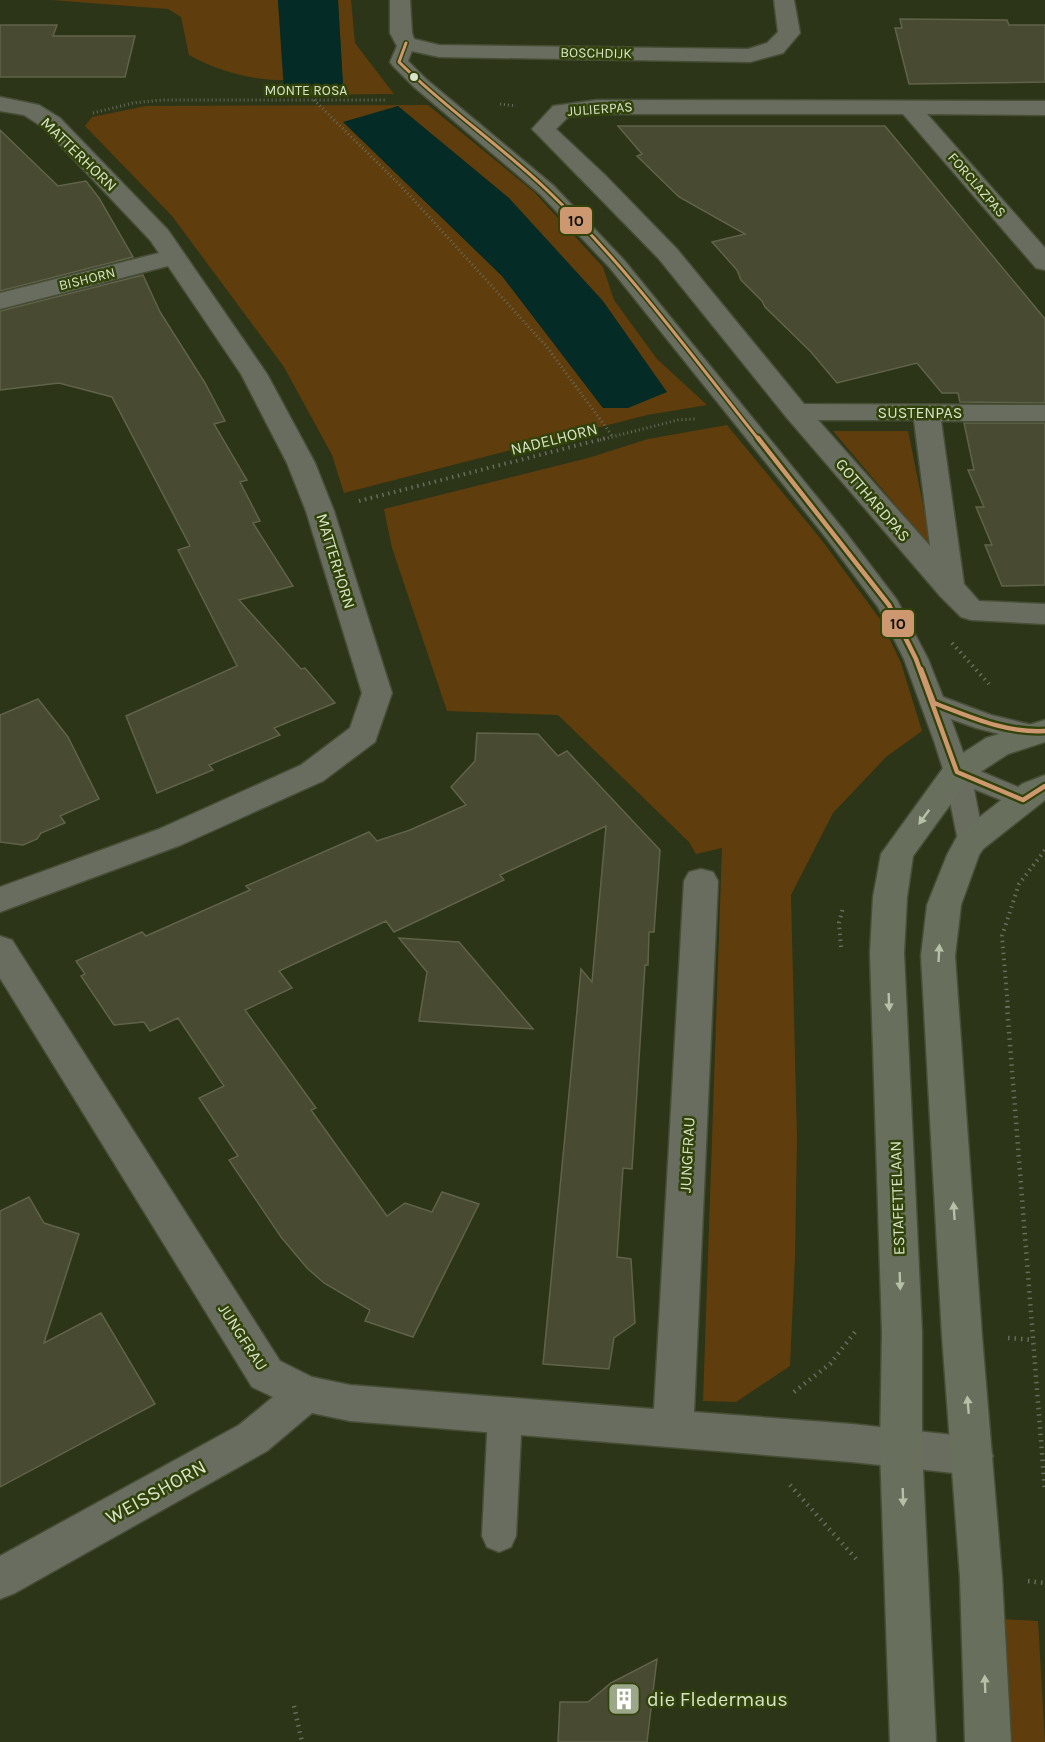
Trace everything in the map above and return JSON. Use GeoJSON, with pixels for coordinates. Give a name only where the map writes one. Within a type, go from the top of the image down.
{"type":"FeatureCollection","features":[{"type":"Feature","properties":{"kind":"street"},"geometry":{"type":"LineString","coordinates":[[399,0],[401,33],[406,43]]}},
{"type":"Feature","properties":{"kind":"street","name":"BOSCHDIJK"},"geometry":{"type":"LineString","coordinates":[[406,43],[439,51],[750,56],[776,48],[789,33],[784,0]]}},
{"type":"Feature","properties":{"kind":"street","name":"MATTERHORN"},"geometry":{"type":"LineString","coordinates":[[0,104],[32,110],[52,123],[159,235],[254,374],[301,463],[320,511],[377,693],[364,734],[312,773],[170,837],[0,900]]}},
{"type":"Feature","properties":{"kind":"street","name":"JULIERPAS"},"geometry":{"type":"LineString","coordinates":[[796,412],[668,254],[597,180],[543,129],[561,111],[597,106],[909,108],[1041,114]]}},
{"type":"Feature","properties":{"kind":"street","name":"FORCLAZPAS"},"geometry":{"type":"LineString","coordinates":[[909,108],[1045,263]]}},
{"type":"Feature","properties":{"kind":"street","name":"BISHORN"},"geometry":{"type":"LineString","coordinates":[[0,302],[174,257]]}},
{"type":"Feature","properties":{"kind":"street"},"geometry":{"type":"LineString","coordinates":[[926,411],[950,589]]}},
{"type":"Feature","properties":{"kind":"street","name":"SUSTENPAS"},"geometry":{"type":"LineString","coordinates":[[796,412],[1045,413]]}},
{"type":"Feature","properties":{"kind":"street","name":"GOTTHARDPAS"},"geometry":{"type":"LineString","coordinates":[[796,412],[950,589],[971,610],[1045,614]]}},
{"type":"Feature","properties":{"kind":"street","name":"ESTAFETTELAAN"},"geometry":{"type":"LineString","coordinates":[[913,1742],[901,1449],[902,1332],[887,953],[890,897],[897,854],[957,772],[997,746],[1040,733]]}},
{"type":"Feature","properties":{"kind":"street"},"geometry":{"type":"LineString","coordinates":[[987,1742],[981,1577],[962,1336],[938,956],[944,905],[963,855],[971,841],[1034,793]]}},
{"type":"Feature","properties":{"kind":"street","name":"JUNGFRAU"},"geometry":{"type":"LineString","coordinates":[[673,1429],[701,881]]}},
{"type":"Feature","properties":{"kind":"street","name":"JUNGFRAU"},"geometry":{"type":"LineString","coordinates":[[0,950],[266,1374],[306,1394],[351,1403],[742,1434],[972,1456]]}},
{"type":"Feature","properties":{"kind":"street","name":"WEISSHORN"},"geometry":{"type":"LineString","coordinates":[[0,1579],[253,1437],[306,1394]]}},
{"type":"Feature","properties":{"kind":"lane"},"geometry":{"type":"LineString","coordinates":[[406,43],[399,62],[547,190],[617,264],[889,605],[916,659],[934,703],[957,772],[971,841]]}},
{"type":"Feature","properties":{"kind":"lane"},"geometry":{"type":"LineString","coordinates":[[934,703],[985,722],[1040,733]]}},
{"type":"Feature","properties":{"kind":"lane"},"geometry":{"type":"LineString","coordinates":[[957,772],[1034,793]]}},
{"type":"Feature","properties":{"kind":"lane"},"geometry":{"type":"LineString","coordinates":[[500,1536],[505,1415]]}},
{"type":"Feature","properties":{"kind":"path","name":"MONTE ROSA"},"geometry":{"type":"LineString","coordinates":[[52,123],[133,103],[161,100],[441,100],[561,111]]}},
{"type":"Feature","properties":{"kind":"path"},"geometry":{"type":"LineString","coordinates":[[314,100],[401,186],[547,347],[613,437]]}},
{"type":"Feature","properties":{"kind":"path","name":"NADELHORN"},"geometry":{"type":"LineString","coordinates":[[320,511],[678,420],[738,415]]}},
{"type":"Feature","properties":{"kind":"path"},"geometry":{"type":"LineString","coordinates":[[1045,850],[1019,884],[1002,936],[1045,1492]]}},
{"type":"Feature","properties":{"kind":"path"},"geometry":{"type":"LineString","coordinates":[[742,1434],[830,1364],[857,1329]]}},
{"type":"Feature","properties":{"kind":"path"},"geometry":{"type":"LineString","coordinates":[[294,1706],[302,1742]]}},
{"type":"Feature","properties":{"kind":"shaded area"},"geometry":{"type":"Polygon","coordinates":[[[51,0],[278,0],[283,80],[234,74],[189,55],[181,17],[168,9],[51,0]]]}},
{"type":"Feature","properties":{"kind":"shaded area"},"geometry":{"type":"Polygon","coordinates":[[[338,0],[351,0],[355,43],[394,94],[284,95],[284,86],[343,85],[338,0]]]}},
{"type":"Feature","properties":{"kind":"shaded area"},"geometry":{"type":"Polygon","coordinates":[[[428,105],[534,192],[603,267],[614,300],[657,359],[707,405],[647,415],[344,493],[332,455],[284,367],[172,216],[85,126],[92,117],[146,106],[428,105]],[[344,122],[502,276],[603,408],[509,198],[344,122]]]}},
{"type":"Feature","properties":{"kind":"shaded area"},"geometry":{"type":"Polygon","coordinates":[[[727,425],[820,538],[880,619],[901,663],[922,731],[886,757],[833,813],[791,895],[797,1138],[790,1366],[736,1402],[703,1401],[722,848],[696,854],[689,842],[558,715],[447,711],[392,548],[384,509],[588,458],[648,439],[727,425]]]}},
{"type":"Feature","properties":{"kind":"shaded area"},"geometry":{"type":"Polygon","coordinates":[[[833,431],[908,431],[932,548],[833,431]]]}},
{"type":"Feature","properties":{"kind":"shaded area"},"geometry":{"type":"Polygon","coordinates":[[[1001,1619],[1038,1621],[1045,1742],[1008,1742],[1001,1619]]]}},
{"type":"Feature","properties":{"kind":"water"},"geometry":{"type":"Polygon","coordinates":[[[278,0],[338,0],[343,85],[284,86],[278,0]]]}},
{"type":"Feature","properties":{"kind":"water"},"geometry":{"type":"Polygon","coordinates":[[[398,106],[509,198],[603,301],[667,392],[628,408],[603,408],[502,276],[343,122],[398,106]]]}},
{"type":"Feature","properties":{"kind":"building"},"geometry":{"type":"Polygon","coordinates":[[[900,19],[1007,20],[1009,25],[1045,25],[1045,82],[909,84],[895,28],[902,28],[900,19]]]}},
{"type":"Feature","properties":{"kind":"building"},"geometry":{"type":"Polygon","coordinates":[[[0,25],[57,25],[53,36],[135,36],[125,77],[0,77],[0,25]]]}},
{"type":"Feature","properties":{"kind":"building"},"geometry":{"type":"Polygon","coordinates":[[[618,126],[885,126],[1045,319],[1045,403],[960,402],[958,393],[942,393],[917,363],[837,383],[811,352],[741,280],[737,270],[712,242],[745,234],[679,197],[637,156],[642,154],[618,126]]]}},
{"type":"Feature","properties":{"kind":"building"},"geometry":{"type":"Polygon","coordinates":[[[0,130],[58,186],[86,181],[99,198],[133,257],[0,291],[0,130]]]}},
{"type":"Feature","properties":{"kind":"building"},"geometry":{"type":"Polygon","coordinates":[[[143,275],[160,312],[205,383],[225,421],[214,424],[247,480],[240,482],[260,521],[253,523],[293,586],[239,600],[301,669],[305,668],[335,703],[274,728],[280,735],[209,765],[213,770],[157,793],[126,716],[237,666],[178,550],[190,546],[112,397],[59,383],[0,390],[0,311],[143,275]]]}},
{"type":"Feature","properties":{"kind":"building"},"geometry":{"type":"Polygon","coordinates":[[[964,423],[1045,423],[1045,585],[1002,586],[985,545],[992,545],[976,507],[984,507],[968,470],[974,470],[964,423]]]}},
{"type":"Feature","properties":{"kind":"building"},"geometry":{"type":"Polygon","coordinates":[[[38,699],[68,737],[99,799],[60,816],[65,823],[41,833],[37,839],[23,845],[0,842],[0,715],[38,699]]]}},
{"type":"Feature","properties":{"kind":"building"},"geometry":{"type":"Polygon","coordinates":[[[477,733],[538,734],[558,756],[567,751],[660,850],[654,932],[649,932],[648,965],[645,965],[632,1169],[623,1168],[617,1257],[631,1259],[635,1323],[614,1338],[609,1369],[543,1364],[581,969],[592,982],[606,826],[500,875],[504,880],[394,932],[386,921],[279,971],[292,988],[245,1010],[316,1108],[311,1110],[387,1216],[405,1203],[432,1212],[442,1192],[479,1204],[413,1337],[365,1321],[370,1310],[324,1283],[307,1268],[281,1237],[229,1160],[238,1156],[199,1098],[224,1086],[178,1018],[150,1031],[144,1022],[114,1025],[81,976],[85,974],[76,961],[142,932],[146,936],[250,890],[246,886],[369,832],[377,841],[410,830],[466,805],[451,787],[475,761],[477,733]]]}},
{"type":"Feature","properties":{"kind":"building"},"geometry":{"type":"Polygon","coordinates":[[[399,938],[459,942],[533,1029],[419,1021],[427,972],[399,938]]]}},
{"type":"Feature","properties":{"kind":"building"},"geometry":{"type":"Polygon","coordinates":[[[29,1197],[44,1223],[79,1234],[44,1343],[101,1313],[155,1404],[0,1487],[0,1211],[29,1197]]]}},
{"type":"Feature","properties":{"kind":"building","name":"die Fledermaus"},"geometry":{"type":"Polygon","coordinates":[[[657,1659],[647,1742],[558,1742],[560,1702],[588,1702],[611,1683],[657,1659]]]}},
{"type":"Feature","properties":{"kind":"transit line","name":"10"},"geometry":{"type":"LineString","coordinates":[[406,43],[399,62],[420,83],[547,190],[617,264],[835,534],[889,605],[916,659],[957,772],[1023,800],[1045,786]]}},
{"type":"Feature","properties":{"kind":"transit line","name":"10"},"geometry":{"type":"LineString","coordinates":[[921,669],[934,703],[1002,728],[1031,732],[1045,731]]}},
{"type":"Feature","properties":{"kind":"place","name":"die Fledermaus"},"geometry":{"type":"Point","coordinates":[624,1699]}}]}
